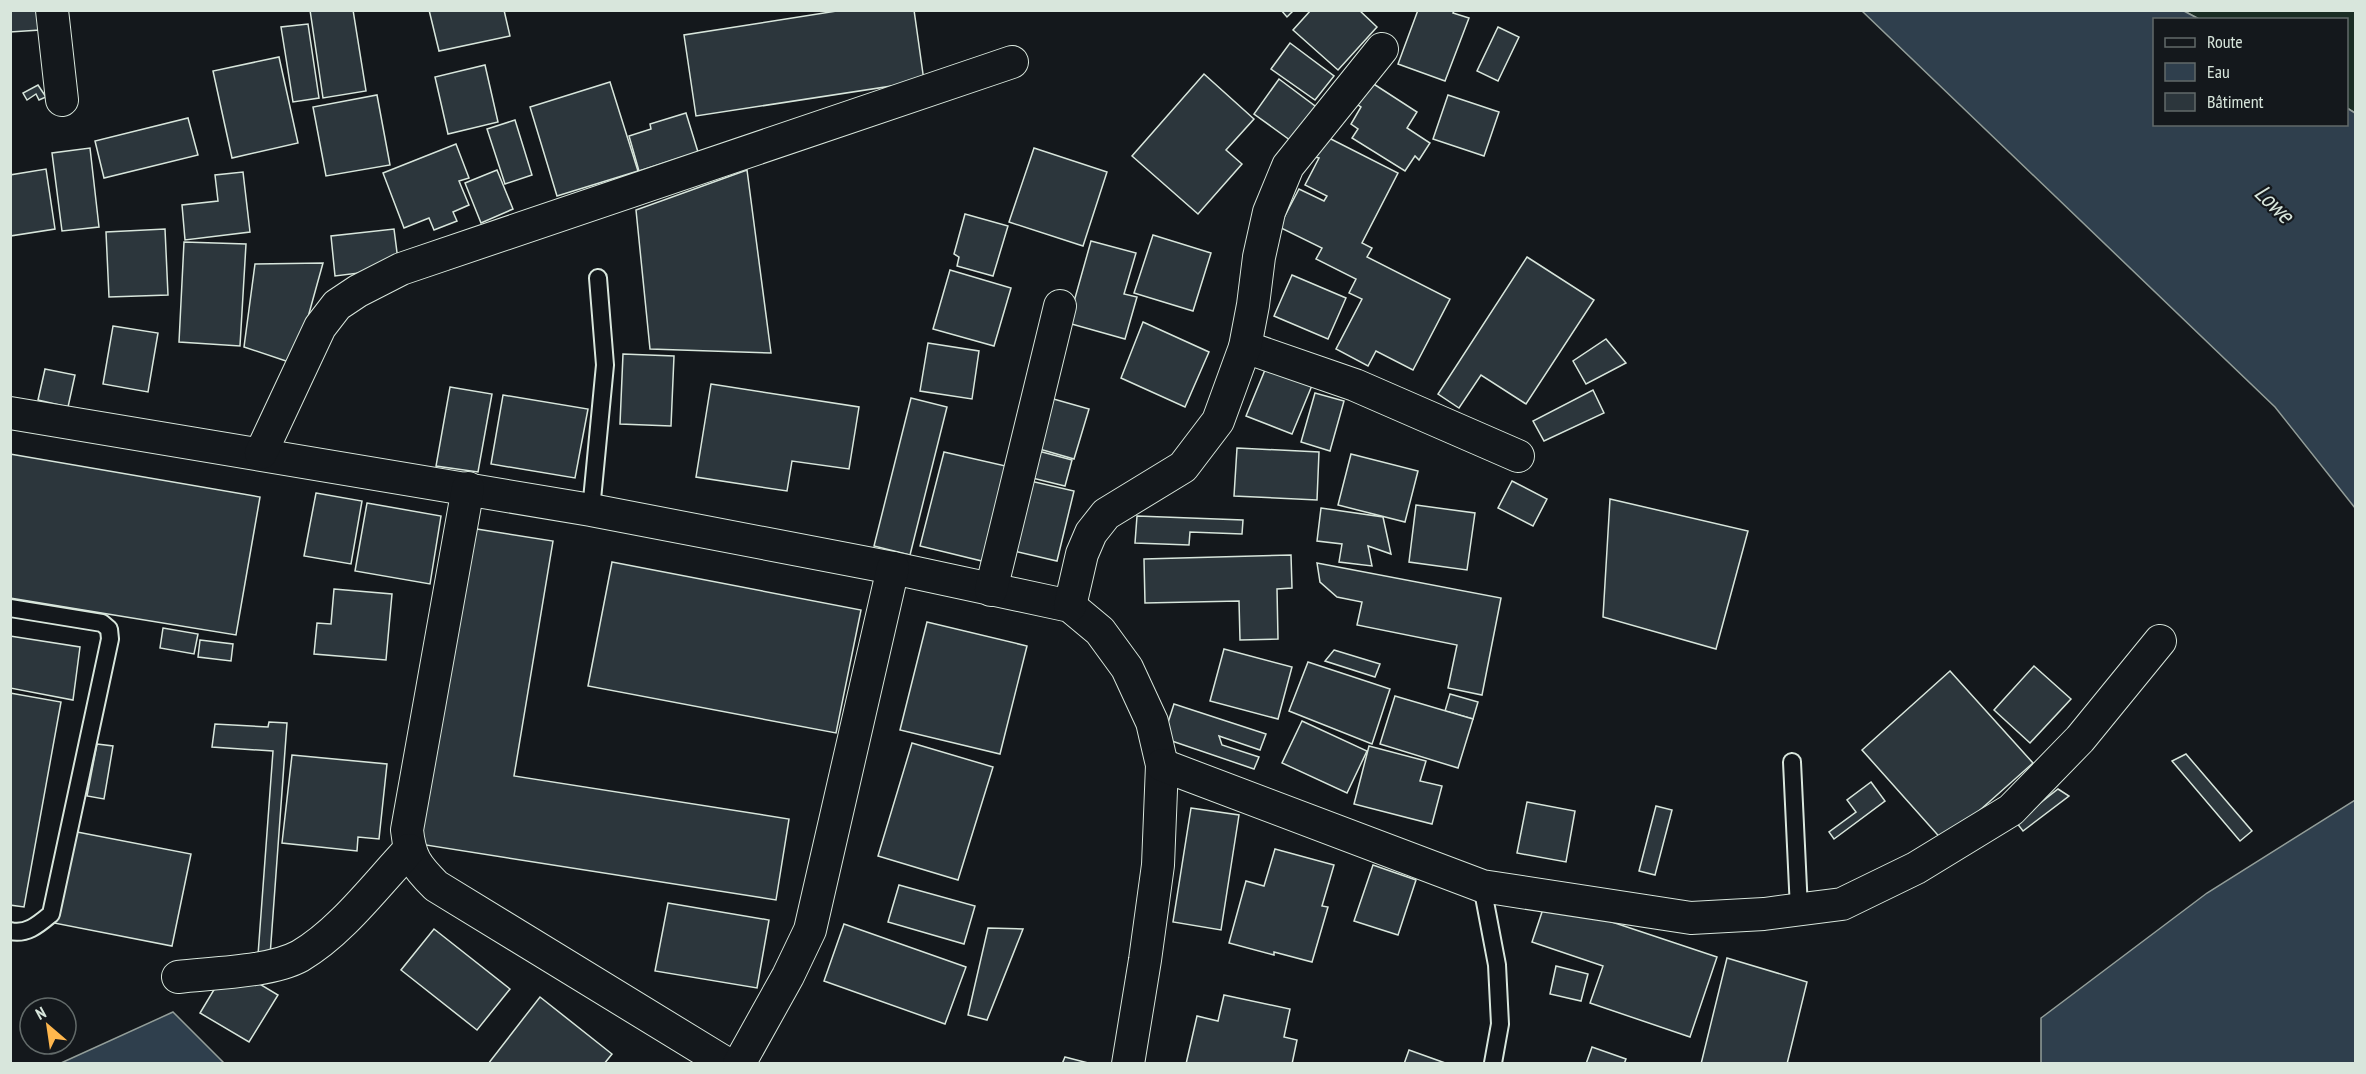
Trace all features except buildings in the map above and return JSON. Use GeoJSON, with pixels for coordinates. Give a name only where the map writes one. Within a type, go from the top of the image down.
{"type":"FeatureCollection","features":[{"type":"Feature","properties":{"kind":"street"},"geometry":{"type":"LineString","coordinates":[[52,10],[62,100]]}},
{"type":"Feature","properties":{"kind":"street"},"geometry":{"type":"LineString","coordinates":[[1070,606],[1082,554],[1091,533],[1106,514],[1183,467],[1218,421],[1245,347],[1253,305],[1258,257],[1269,212],[1288,166],[1382,49]]}},
{"type":"Feature","properties":{"kind":"street"},"geometry":{"type":"LineString","coordinates":[[261,453],[320,327],[337,304],[367,286],[401,269],[1012,62]]}},
{"type":"Feature","properties":{"kind":"street"},"geometry":{"type":"LineString","coordinates":[[991,590],[1060,306]]}},
{"type":"Feature","properties":{"kind":"street"},"geometry":{"type":"LineString","coordinates":[[1245,347],[1355,385],[1518,456]]}},
{"type":"Feature","properties":{"kind":"street"},"geometry":{"type":"LineString","coordinates":[[10,413],[261,453],[591,510],[893,568],[1070,606],[1100,631],[1127,668],[1152,722],[1162,765],[1158,865],[1128,1064]]}},
{"type":"Feature","properties":{"kind":"street"},"geometry":{"type":"LineString","coordinates":[[468,488],[407,830],[409,850],[417,868],[435,886],[727,1064]]}},
{"type":"Feature","properties":{"kind":"street"},"geometry":{"type":"LineString","coordinates":[[739,1064],[788,976],[810,930],[893,568]]}},
{"type":"Feature","properties":{"kind":"street"},"geometry":{"type":"LineString","coordinates":[[1162,765],[1482,886],[1691,918],[1842,904],[1916,868],[2011,810],[2080,739],[2160,641]]}},
{"type":"Feature","properties":{"kind":"street"},"geometry":{"type":"LineString","coordinates":[[178,977],[275,965],[299,956],[334,930],[409,850]]}},
{"type":"Feature","properties":{"kind":"lane"},"geometry":{"type":"LineString","coordinates":[[591,510],[604,365],[598,279]]}},
{"type":"Feature","properties":{"kind":"lane"},"geometry":{"type":"LineString","coordinates":[[10,608],[102,623],[109,629],[110,639],[51,914],[35,927],[19,933],[10,931]]}},
{"type":"Feature","properties":{"kind":"lane"},"geometry":{"type":"LineString","coordinates":[[1792,762],[1799,909]]}},
{"type":"Feature","properties":{"kind":"lane"},"geometry":{"type":"LineString","coordinates":[[1482,886],[1498,977],[1500,1024],[1493,1063]]}},
{"type":"Feature","properties":{"kind":"green space"},"geometry":{"type":"Polygon","coordinates":[[[2184,11],[2355,11],[2355,113],[2348,109],[2348,18],[2197,18],[2184,11]]]}},
{"type":"Feature","properties":{"kind":"water","name":"Lowe"},"geometry":{"type":"Polygon","coordinates":[[[1862,11],[2184,11],[2197,18],[2153,18],[2153,126],[2348,126],[2348,109],[2355,113],[2355,508],[2275,407],[1862,11]]]}},
{"type":"Feature","properties":{"kind":"water"},"geometry":{"type":"Polygon","coordinates":[[[2355,800],[2355,1063],[2041,1063],[2041,1018],[2207,893],[2355,800]]]}},
{"type":"Feature","properties":{"kind":"water"},"geometry":{"type":"Polygon","coordinates":[[[173,1012],[224,1063],[61,1063],[173,1012]]]}}]}
